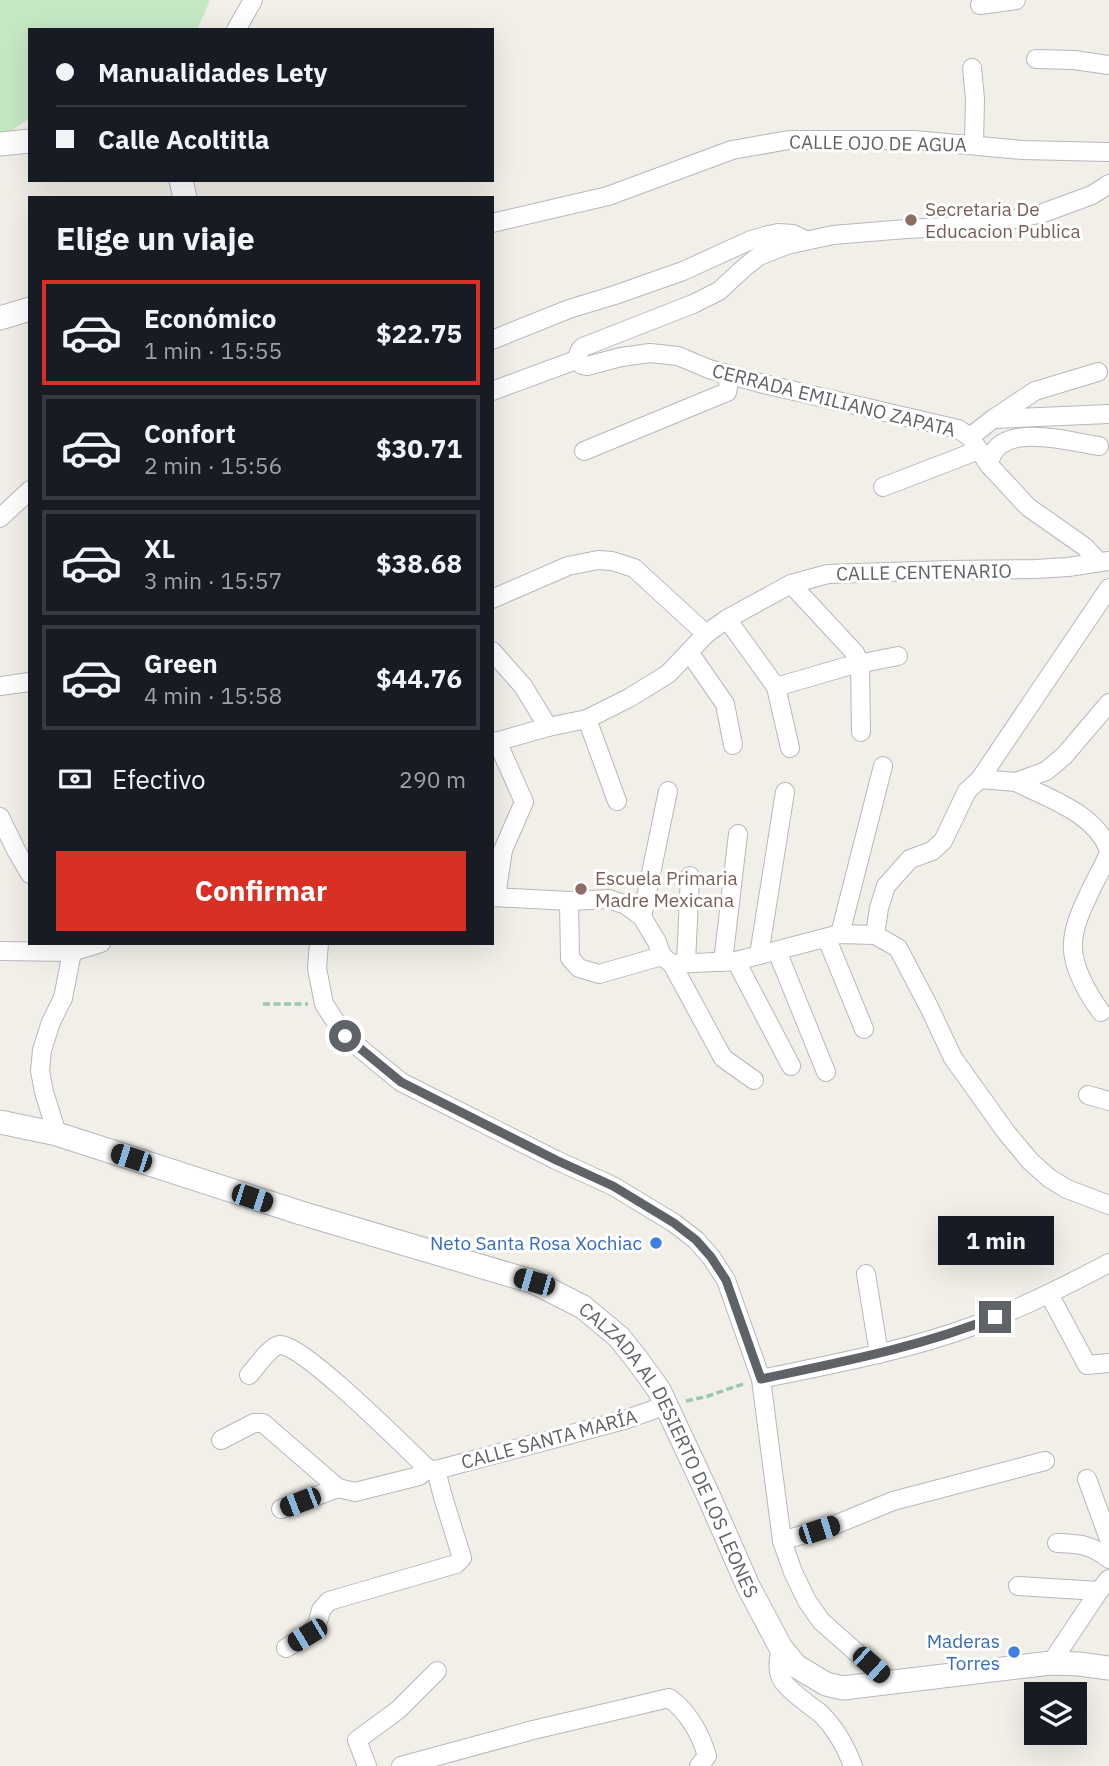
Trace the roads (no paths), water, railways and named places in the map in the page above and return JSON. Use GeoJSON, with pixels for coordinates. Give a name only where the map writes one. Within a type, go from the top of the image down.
{"type":"FeatureCollection","features":[{"type":"Feature","properties":{"kind":"street"},"geometry":{"type":"LineString","coordinates":[[237,28],[253,0]]}},
{"type":"Feature","properties":{"kind":"street"},"geometry":{"type":"LineString","coordinates":[[980,5],[1016,0]]}},
{"type":"Feature","properties":{"kind":"street"},"geometry":{"type":"LineString","coordinates":[[1036,59],[1074,60],[1109,65]]}},
{"type":"Feature","properties":{"kind":"street"},"geometry":{"type":"LineString","coordinates":[[972,68],[975,99],[974,145]]}},
{"type":"Feature","properties":{"kind":"street","name":"CALLE OJO DE AGUA"},"geometry":{"type":"LineString","coordinates":[[494,223],[608,196],[732,150],[789,140],[914,140],[1022,150],[1109,152]]}},
{"type":"Feature","properties":{"kind":"street"},"geometry":{"type":"LineString","coordinates":[[0,144],[28,141]]}},
{"type":"Feature","properties":{"kind":"street"},"geometry":{"type":"LineString","coordinates":[[494,390],[576,360],[583,347],[702,300],[719,291],[759,256],[787,245],[833,235],[969,226],[1025,217],[1092,195],[1109,184]]}},
{"type":"Feature","properties":{"kind":"street"},"geometry":{"type":"LineString","coordinates":[[494,339],[569,309],[682,271],[751,240],[778,233],[793,234],[806,240]]}},
{"type":"Feature","properties":{"kind":"street","name":"CERRADA EMILIANO ZAPATA"},"geometry":{"type":"LineString","coordinates":[[576,360],[587,366],[650,353],[678,356],[724,374],[958,429],[1028,506],[1104,561]]}},
{"type":"Feature","properties":{"kind":"street","name":"CERRADA EMILIANO ZAPATA"},"geometry":{"type":"LineString","coordinates":[[979,451],[993,419],[1035,391],[1097,372]]}},
{"type":"Feature","properties":{"kind":"street"},"geometry":{"type":"LineString","coordinates":[[584,451],[727,392],[729,383],[724,374]]}},
{"type":"Feature","properties":{"kind":"street"},"geometry":{"type":"LineString","coordinates":[[993,419],[1109,414]]}},
{"type":"Feature","properties":{"kind":"street"},"geometry":{"type":"LineString","coordinates":[[883,487],[979,451],[991,455],[999,446],[1015,438],[1030,435],[1099,446]]}},
{"type":"Feature","properties":{"kind":"street"},"geometry":{"type":"LineString","coordinates":[[0,518],[28,492]]}},
{"type":"Feature","properties":{"kind":"street"},"geometry":{"type":"LineString","coordinates":[[494,598],[568,566],[598,560],[612,561],[634,568],[706,634]]}},
{"type":"Feature","properties":{"kind":"street","name":"CALLE CENTENARIO"},"geometry":{"type":"LineString","coordinates":[[495,742],[587,719],[668,674],[706,634],[726,619],[791,584],[828,574],[1035,569],[1104,561]]}},
{"type":"Feature","properties":{"kind":"street"},"geometry":{"type":"LineString","coordinates":[[791,584],[855,653],[860,664],[861,732]]}},
{"type":"Feature","properties":{"kind":"street"},"geometry":{"type":"LineString","coordinates":[[875,935],[879,908],[886,887],[910,859],[932,851],[943,841],[967,792],[980,779],[1109,588]]}},
{"type":"Feature","properties":{"kind":"street"},"geometry":{"type":"LineString","coordinates":[[726,619],[776,687],[790,748]]}},
{"type":"Feature","properties":{"kind":"street"},"geometry":{"type":"LineString","coordinates":[[689,652],[725,704],[733,745]]}},
{"type":"Feature","properties":{"kind":"street"},"geometry":{"type":"LineString","coordinates":[[494,653],[523,686],[548,727]]}},
{"type":"Feature","properties":{"kind":"street"},"geometry":{"type":"LineString","coordinates":[[776,687],[898,656]]}},
{"type":"Feature","properties":{"kind":"street"},"geometry":{"type":"LineString","coordinates":[[0,686],[28,682]]}},
{"type":"Feature","properties":{"kind":"street"},"geometry":{"type":"LineString","coordinates":[[1016,782],[1046,771],[1064,755],[1109,703]]}},
{"type":"Feature","properties":{"kind":"street"},"geometry":{"type":"LineString","coordinates":[[587,719],[617,801]]}},
{"type":"Feature","properties":{"kind":"street"},"geometry":{"type":"LineString","coordinates":[[495,742],[524,802],[503,850],[494,897],[569,901],[609,899],[626,905],[642,916],[657,942],[674,961],[723,1058],[754,1080]]}},
{"type":"Feature","properties":{"kind":"street"},"geometry":{"type":"LineString","coordinates":[[864,1029],[833,936],[883,766]]}},
{"type":"Feature","properties":{"kind":"street"},"geometry":{"type":"LineString","coordinates":[[980,779],[1016,782],[1077,813],[1105,839],[1109,851],[1087,896],[1076,925],[1073,945],[1083,983],[1101,1012]]}},
{"type":"Feature","properties":{"kind":"street"},"geometry":{"type":"LineString","coordinates":[[642,916],[667,791]]}},
{"type":"Feature","properties":{"kind":"street"},"geometry":{"type":"LineString","coordinates":[[785,792],[768,953],[826,1072]]}},
{"type":"Feature","properties":{"kind":"street"},"geometry":{"type":"LineString","coordinates":[[0,817],[28,871]]}},
{"type":"Feature","properties":{"kind":"street"},"geometry":{"type":"LineString","coordinates":[[737,834],[730,961],[791,1066]]}},
{"type":"Feature","properties":{"kind":"street"},"geometry":{"type":"LineString","coordinates":[[674,961],[690,876]]}},
{"type":"Feature","properties":{"kind":"street"},"geometry":{"type":"LineString","coordinates":[[569,901],[570,958],[579,968],[599,974],[674,961],[730,961],[833,936],[875,935],[898,948],[953,1058],[1030,1161],[1049,1178],[1068,1189],[1109,1205]]}},
{"type":"Feature","properties":{"kind":"street"},"geometry":{"type":"LineString","coordinates":[[0,951],[89,945]]}},
{"type":"Feature","properties":{"kind":"street"},"geometry":{"type":"LineString","coordinates":[[319,945],[317,968],[324,1004],[345,1036],[401,1082],[613,1186],[674,1223],[696,1240],[711,1257],[726,1280],[761,1379],[782,1541],[793,1572],[807,1601],[821,1621],[891,1683]]}},
{"type":"Feature","properties":{"kind":"street"},"geometry":{"type":"LineString","coordinates":[[57,1134],[40,1071],[42,1050],[51,1021],[63,998],[70,948]]}},
{"type":"Feature","properties":{"kind":"street"},"geometry":{"type":"LineString","coordinates":[[1087,1095],[1109,1101]]}},
{"type":"Feature","properties":{"kind":"street","name":"CALZADA AL DESIERTO DE LOS LEONES"},"geometry":{"type":"LineString","coordinates":[[0,1122],[57,1134],[301,1213],[534,1282],[583,1307],[619,1338],[667,1405],[748,1586],[781,1648],[796,1666],[826,1684],[844,1688],[1051,1663],[1109,1668]]}},
{"type":"Feature","properties":{"kind":"street"},"geometry":{"type":"LineString","coordinates":[[761,1379],[879,1354],[973,1326],[1049,1294],[1109,1263]]}},
{"type":"Feature","properties":{"kind":"street"},"geometry":{"type":"LineString","coordinates":[[866,1273],[879,1354]]}},
{"type":"Feature","properties":{"kind":"street"},"geometry":{"type":"LineString","coordinates":[[1049,1294],[1087,1365],[1109,1363]]}},
{"type":"Feature","properties":{"kind":"street"},"geometry":{"type":"LineString","coordinates":[[249,1375],[278,1345],[288,1345],[327,1374],[432,1469],[462,1558],[456,1564],[329,1601],[321,1609],[317,1625],[286,1648]]}},
{"type":"Feature","properties":{"kind":"street","name":"CALLE SANTA MARÍA"},"geometry":{"type":"LineString","coordinates":[[281,1509],[338,1488],[355,1492],[419,1476],[432,1469],[624,1420],[667,1405]]}},
{"type":"Feature","properties":{"kind":"street"},"geometry":{"type":"LineString","coordinates":[[221,1440],[254,1423],[263,1423],[338,1488]]}},
{"type":"Feature","properties":{"kind":"street"},"geometry":{"type":"LineString","coordinates":[[782,1541],[837,1524],[893,1501],[1045,1461]]}},
{"type":"Feature","properties":{"kind":"street"},"geometry":{"type":"LineString","coordinates":[[1087,1479],[1109,1539]]}},
{"type":"Feature","properties":{"kind":"street"},"geometry":{"type":"LineString","coordinates":[[1057,1543],[1083,1544],[1098,1549],[1109,1559]]}},
{"type":"Feature","properties":{"kind":"street"},"geometry":{"type":"LineString","coordinates":[[1018,1586],[1104,1585]]}},
{"type":"Feature","properties":{"kind":"street"},"geometry":{"type":"LineString","coordinates":[[1051,1663],[1104,1585]]}},
{"type":"Feature","properties":{"kind":"street"},"geometry":{"type":"LineString","coordinates":[[781,1648],[778,1664],[781,1678],[802,1700],[822,1715],[845,1744],[853,1766]]}},
{"type":"Feature","properties":{"kind":"street"},"geometry":{"type":"LineString","coordinates":[[368,1766],[357,1740],[398,1710],[437,1671]]}},
{"type":"Feature","properties":{"kind":"street"},"geometry":{"type":"LineString","coordinates":[[401,1766],[533,1730],[669,1698],[682,1706],[703,1743],[707,1756],[699,1766]]}},
{"type":"Feature","properties":{"kind":"place","name":"Secretaria De Educacion Publica"},"geometry":{"type":"Point","coordinates":[911,220]}},
{"type":"Feature","properties":{"kind":"place","name":"Escuela Primaria Madre Mexicana"},"geometry":{"type":"Point","coordinates":[581,889]}},
{"type":"Feature","properties":{"kind":"place","name":"Neto Santa Rosa Xochiac"},"geometry":{"type":"Point","coordinates":[656,1243]}},
{"type":"Feature","properties":{"kind":"place","name":"Maderas Torres"},"geometry":{"type":"Point","coordinates":[1014,1652]}}]}
